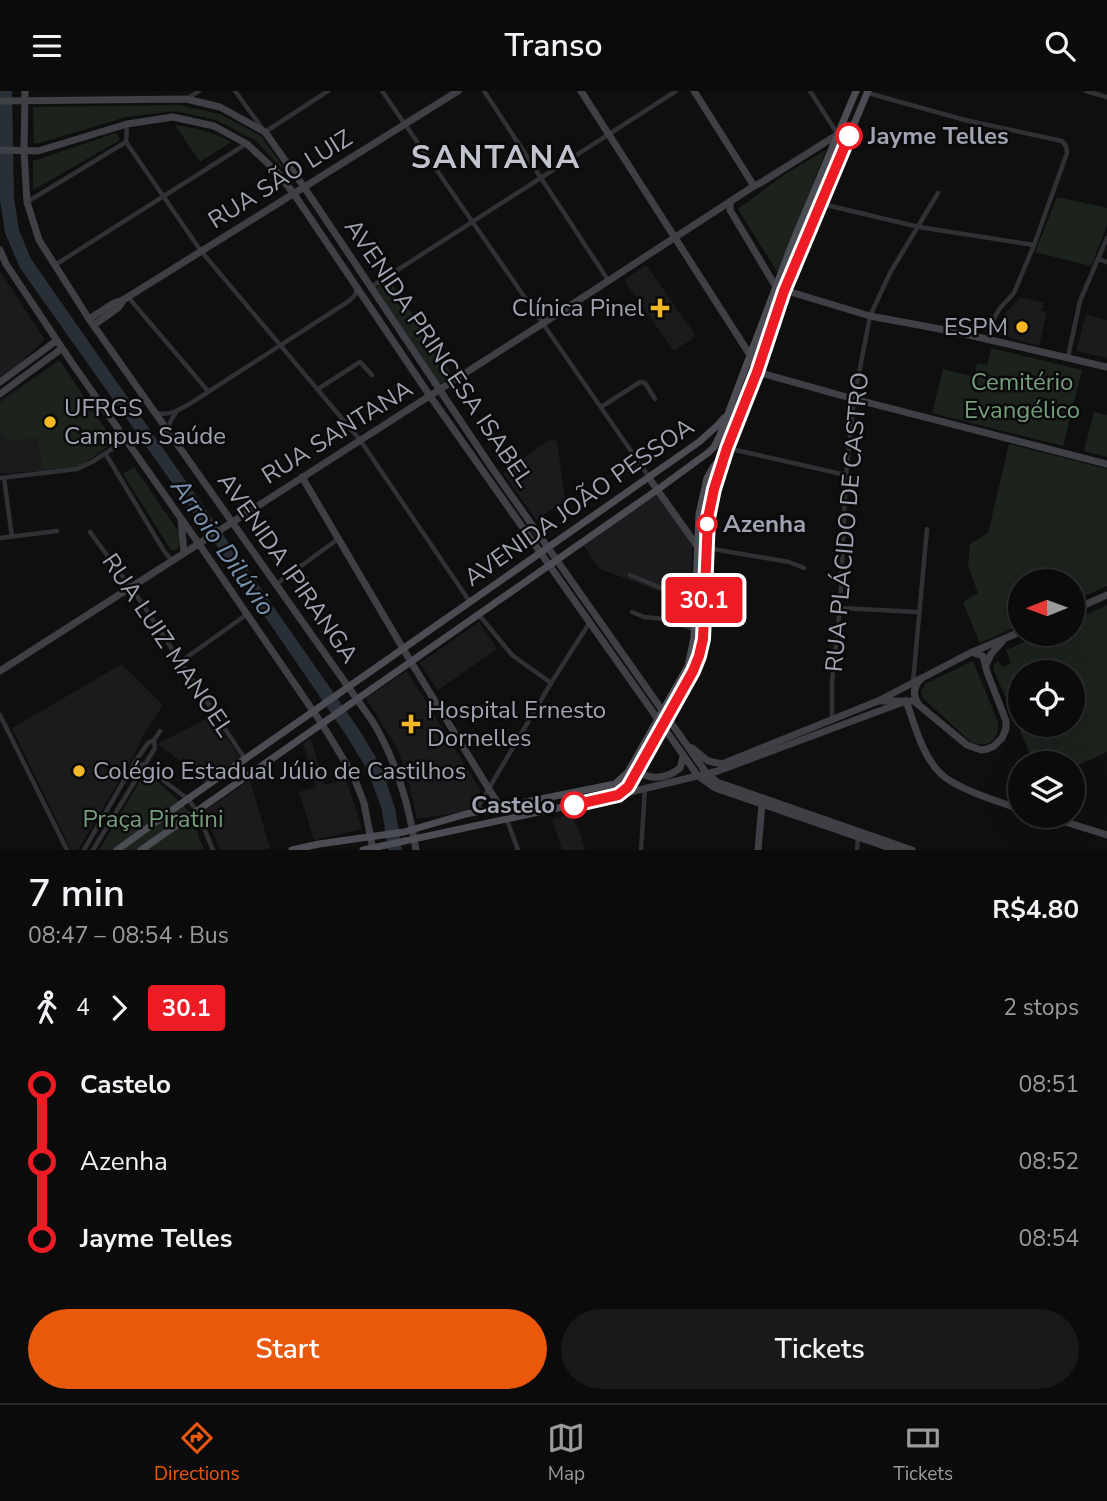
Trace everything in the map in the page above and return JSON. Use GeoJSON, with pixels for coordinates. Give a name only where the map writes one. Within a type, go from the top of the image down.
{"type":"FeatureCollection","features":[{"type":"Feature","properties":{"kind":"main road","name":"AVENIDA IPIRANGA"},"geometry":{"type":"LineString","coordinates":[[27,91],[24,151],[27,202],[39,240],[91,322],[168,429],[228,524],[275,585],[382,738],[395,764],[403,789],[413,829],[410,841],[416,850]]}},
{"type":"Feature","properties":{"kind":"main road"},"geometry":{"type":"LineString","coordinates":[[27,91],[41,101]]}},
{"type":"Feature","properties":{"kind":"main road","name":"RUA SÃO LUIZ"},"geometry":{"type":"LineString","coordinates":[[91,322],[114,303],[125,299],[458,91]]}},
{"type":"Feature","properties":{"kind":"main road"},"geometry":{"type":"LineString","coordinates":[[581,91],[750,355],[757,372]]}},
{"type":"Feature","properties":{"kind":"main road"},"geometry":{"type":"LineString","coordinates":[[694,91],[754,186]]}},
{"type":"Feature","properties":{"kind":"main road"},"geometry":{"type":"LineString","coordinates":[[292,850],[404,832],[500,807],[615,784],[628,772],[693,671],[699,656],[703,639],[708,518],[714,489],[757,372],[780,289],[856,91]]}},
{"type":"Feature","properties":{"kind":"main road"},"geometry":{"type":"LineString","coordinates":[[728,412],[750,355],[822,204],[868,92]]}},
{"type":"Feature","properties":{"kind":"main road"},"geometry":{"type":"LineString","coordinates":[[0,101],[186,99],[220,107],[265,132]]}},
{"type":"Feature","properties":{"kind":"main road","name":"AVENIDA PRINCESA ISABEL"},"geometry":{"type":"LineString","coordinates":[[0,151],[38,151],[127,124],[173,117],[214,126],[247,143],[277,172],[294,194],[430,396],[698,776]]}},
{"type":"Feature","properties":{"kind":"main road","name":"AVENIDA PRINCESA ISABEL"},"geometry":{"type":"LineString","coordinates":[[265,132],[548,549],[666,713],[706,774]]}},
{"type":"Feature","properties":{"kind":"main road","name":"RUA SANTANA"},"geometry":{"type":"LineString","coordinates":[[0,671],[837,135]]}},
{"type":"Feature","properties":{"kind":"main road"},"geometry":{"type":"LineString","coordinates":[[728,207],[780,289],[870,316],[956,332],[1107,367]]}},
{"type":"Feature","properties":{"kind":"main road"},"geometry":{"type":"LineString","coordinates":[[0,250],[6,264],[61,349],[181,519],[201,543],[322,724],[353,775],[375,837],[375,848]]}},
{"type":"Feature","properties":{"kind":"main road"},"geometry":{"type":"LineString","coordinates":[[0,382],[56,341]]}},
{"type":"Feature","properties":{"kind":"main road"},"geometry":{"type":"LineString","coordinates":[[0,394],[61,349]]}},
{"type":"Feature","properties":{"kind":"main road"},"geometry":{"type":"LineString","coordinates":[[757,372],[1107,464]]}},
{"type":"Feature","properties":{"kind":"main road","name":"AVENIDA JOÃO PESSOA"},"geometry":{"type":"LineString","coordinates":[[141,850],[702,458],[718,441],[728,412]]}},
{"type":"Feature","properties":{"kind":"main road","name":"AVENIDA JOÃO PESSOA"},"geometry":{"type":"LineString","coordinates":[[117,850],[649,478],[699,442],[728,412]]}},
{"type":"Feature","properties":{"kind":"main road"},"geometry":{"type":"LineString","coordinates":[[707,478],[726,451]]}},
{"type":"Feature","properties":{"kind":"main road"},"geometry":{"type":"LineString","coordinates":[[666,713],[692,652],[699,514],[707,478],[707,467],[702,458]]}},
{"type":"Feature","properties":{"kind":"main road"},"geometry":{"type":"LineString","coordinates":[[302,477],[500,807]]}},
{"type":"Feature","properties":{"kind":"main road"},"geometry":{"type":"LineString","coordinates":[[649,478],[697,546]]}},
{"type":"Feature","properties":{"kind":"main road"},"geometry":{"type":"LineString","coordinates":[[181,519],[183,554]]}},
{"type":"Feature","properties":{"kind":"main road"},"geometry":{"type":"LineString","coordinates":[[1085,605],[1107,595]]}},
{"type":"Feature","properties":{"kind":"main road"},"geometry":{"type":"LineString","coordinates":[[685,744],[708,761],[722,764],[877,701],[970,653],[1008,637]]}},
{"type":"Feature","properties":{"kind":"main road"},"geometry":{"type":"LineString","coordinates":[[986,666],[991,654],[1004,639]]}},
{"type":"Feature","properties":{"kind":"main road"},"geometry":{"type":"LineString","coordinates":[[877,701],[918,703],[968,745],[981,750],[994,746],[1002,738],[1006,721],[983,656],[970,653]]}},
{"type":"Feature","properties":{"kind":"main road"},"geometry":{"type":"LineString","coordinates":[[918,703],[914,689],[919,681],[928,675]]}},
{"type":"Feature","properties":{"kind":"main road"},"geometry":{"type":"LineString","coordinates":[[363,850],[718,771],[906,701]]}},
{"type":"Feature","properties":{"kind":"main road"},"geometry":{"type":"LineString","coordinates":[[906,701],[924,750],[942,776],[1008,805]]}},
{"type":"Feature","properties":{"kind":"main road"},"geometry":{"type":"LineString","coordinates":[[618,795],[628,787],[638,771],[660,723]]}},
{"type":"Feature","properties":{"kind":"main road"},"geometry":{"type":"LineString","coordinates":[[638,771],[649,778],[671,774],[680,768],[683,757]]}},
{"type":"Feature","properties":{"kind":"main road"},"geometry":{"type":"LineString","coordinates":[[706,774],[717,782],[912,850]]}},
{"type":"Feature","properties":{"kind":"main road"},"geometry":{"type":"LineString","coordinates":[[698,776],[715,788],[896,850]]}},
{"type":"Feature","properties":{"kind":"main road"},"geometry":{"type":"LineString","coordinates":[[758,850],[762,804]]}},
{"type":"Feature","properties":{"kind":"main road"},"geometry":{"type":"LineString","coordinates":[[1085,828],[1107,835]]}},
{"type":"Feature","properties":{"kind":"street"},"geometry":{"type":"LineString","coordinates":[[83,91],[83,101]]}},
{"type":"Feature","properties":{"kind":"street"},"geometry":{"type":"LineString","coordinates":[[186,99],[199,91]]}},
{"type":"Feature","properties":{"kind":"street","name":"AVENIDA PRINCESA ISABEL"},"geometry":{"type":"LineString","coordinates":[[235,91],[265,132]]}},
{"type":"Feature","properties":{"kind":"street"},"geometry":{"type":"LineString","coordinates":[[265,132],[328,91]]}},
{"type":"Feature","properties":{"kind":"street"},"geometry":{"type":"LineString","coordinates":[[382,91],[649,478]]}},
{"type":"Feature","properties":{"kind":"street"},"geometry":{"type":"LineString","coordinates":[[484,91],[609,281]]}},
{"type":"Feature","properties":{"kind":"street"},"geometry":{"type":"LineString","coordinates":[[370,287],[676,91]]}},
{"type":"Feature","properties":{"kind":"street"},"geometry":{"type":"LineString","coordinates":[[810,91],[837,135]]}},
{"type":"Feature","properties":{"kind":"street"},"geometry":{"type":"LineString","coordinates":[[1086,91],[1107,97]]}},
{"type":"Feature","properties":{"kind":"street"},"geometry":{"type":"LineString","coordinates":[[868,92],[965,120],[1062,141],[1066,146],[1067,153],[1034,245],[1014,293],[994,318],[990,340]]}},
{"type":"Feature","properties":{"kind":"street"},"geometry":{"type":"LineString","coordinates":[[127,124],[126,142],[201,251],[360,440],[470,603]]}},
{"type":"Feature","properties":{"kind":"street"},"geometry":{"type":"LineString","coordinates":[[27,202],[126,142]]}},
{"type":"Feature","properties":{"kind":"street"},"geometry":{"type":"LineString","coordinates":[[54,265],[247,143]]}},
{"type":"Feature","properties":{"kind":"street","name":"RUA PLÁCIDO DE CASTRO"},"geometry":{"type":"LineString","coordinates":[[832,729],[832,682],[840,608],[846,475],[854,399],[870,316],[890,273],[938,193]]}},
{"type":"Feature","properties":{"kind":"street"},"geometry":{"type":"LineString","coordinates":[[822,204],[919,227],[1034,245]]}},
{"type":"Feature","properties":{"kind":"street"},"geometry":{"type":"LineString","coordinates":[[1068,357],[1080,300],[1107,238]]}},
{"type":"Feature","properties":{"kind":"street"},"geometry":{"type":"LineString","coordinates":[[1098,259],[1107,262]]}},
{"type":"Feature","properties":{"kind":"street"},"geometry":{"type":"LineString","coordinates":[[168,429],[178,411],[349,301],[355,295],[357,287]]}},
{"type":"Feature","properties":{"kind":"street"},"geometry":{"type":"LineString","coordinates":[[125,299],[208,391]]}},
{"type":"Feature","properties":{"kind":"street"},"geometry":{"type":"LineString","coordinates":[[349,301],[366,302]]}},
{"type":"Feature","properties":{"kind":"street"},"geometry":{"type":"LineString","coordinates":[[318,389],[360,362],[372,375]]}},
{"type":"Feature","properties":{"kind":"street"},"geometry":{"type":"LineString","coordinates":[[601,407],[640,382],[645,383],[655,399]]}},
{"type":"Feature","properties":{"kind":"street"},"geometry":{"type":"LineString","coordinates":[[157,413],[178,411]]}},
{"type":"Feature","properties":{"kind":"street"},"geometry":{"type":"LineString","coordinates":[[12,537],[2,478],[77,469],[125,440]]}},
{"type":"Feature","properties":{"kind":"street"},"geometry":{"type":"LineString","coordinates":[[726,451],[846,475]]}},
{"type":"Feature","properties":{"kind":"street"},"geometry":{"type":"LineString","coordinates":[[105,453],[172,561]]}},
{"type":"Feature","properties":{"kind":"street"},"geometry":{"type":"LineString","coordinates":[[913,682],[927,529]]}},
{"type":"Feature","properties":{"kind":"street"},"geometry":{"type":"LineString","coordinates":[[0,538],[57,531]]}},
{"type":"Feature","properties":{"kind":"street","name":"RUA LUIZ MANOEL"},"geometry":{"type":"LineString","coordinates":[[90,532],[246,759]]}},
{"type":"Feature","properties":{"kind":"street"},"geometry":{"type":"LineString","coordinates":[[275,585],[339,539]]}},
{"type":"Feature","properties":{"kind":"street"},"geometry":{"type":"LineString","coordinates":[[706,548],[789,562],[804,568]]}},
{"type":"Feature","properties":{"kind":"street"},"geometry":{"type":"LineString","coordinates":[[164,551],[183,554]]}},
{"type":"Feature","properties":{"kind":"street"},"geometry":{"type":"LineString","coordinates":[[631,576],[695,602]]}},
{"type":"Feature","properties":{"kind":"street"},"geometry":{"type":"LineString","coordinates":[[840,608],[919,612]]}},
{"type":"Feature","properties":{"kind":"street"},"geometry":{"type":"LineString","coordinates":[[632,612],[694,629]]}},
{"type":"Feature","properties":{"kind":"street"},"geometry":{"type":"LineString","coordinates":[[180,661],[247,614]]}},
{"type":"Feature","properties":{"kind":"street"},"geometry":{"type":"LineString","coordinates":[[479,615],[512,656],[551,683]]}},
{"type":"Feature","properties":{"kind":"street"},"geometry":{"type":"LineString","coordinates":[[474,813],[590,622]]}},
{"type":"Feature","properties":{"kind":"street"},"geometry":{"type":"LineString","coordinates":[[0,715],[68,850]]}},
{"type":"Feature","properties":{"kind":"street"},"geometry":{"type":"LineString","coordinates":[[83,850],[136,760],[160,731]]}},
{"type":"Feature","properties":{"kind":"street"},"geometry":{"type":"LineString","coordinates":[[93,850],[155,748],[154,740]]}},
{"type":"Feature","properties":{"kind":"street"},"geometry":{"type":"LineString","coordinates":[[136,760],[188,799],[197,811],[213,850]]}},
{"type":"Feature","properties":{"kind":"street"},"geometry":{"type":"LineString","coordinates":[[641,850],[645,789]]}},
{"type":"Feature","properties":{"kind":"street"},"geometry":{"type":"LineString","coordinates":[[507,819],[518,850]]}},
{"type":"Feature","properties":{"kind":"street"},"geometry":{"type":"LineString","coordinates":[[857,850],[858,837]]}},
{"type":"Feature","properties":{"kind":"shaded area","name":"Clínica Pinel"},"geometry":{"type":"Polygon","coordinates":[[[646,265],[696,336],[674,351],[624,280],[646,265]]]}},
{"type":"Feature","properties":{"kind":"shaded area","name":"UFRGS Campus Saúde"},"geometry":{"type":"Polygon","coordinates":[[[0,271],[45,340],[0,377],[0,271]]]}},
{"type":"Feature","properties":{"kind":"shaded area","name":"ESPM"},"geometry":{"type":"Polygon","coordinates":[[[1020,297],[1044,303],[1039,310],[1047,312],[1039,346],[997,334],[1001,319],[1020,297]]]}},
{"type":"Feature","properties":{"kind":"shaded area","name":"ESPM"},"geometry":{"type":"Polygon","coordinates":[[[1086,315],[1107,320],[1107,358],[1076,351],[1086,315]]]}},
{"type":"Feature","properties":{"kind":"shaded area","name":"UFRGS Campus Saúde"},"geometry":{"type":"Polygon","coordinates":[[[59,360],[75,383],[76,397],[82,397],[114,442],[79,468],[0,474],[0,401],[59,360]]]}},
{"type":"Feature","properties":{"kind":"shaded area"},"geometry":{"type":"Polygon","coordinates":[[[549,440],[557,441],[565,500],[536,520],[503,473],[549,440]]]}},
{"type":"Feature","properties":{"kind":"shaded area"},"geometry":{"type":"Polygon","coordinates":[[[657,493],[692,546],[691,603],[600,569],[583,545],[657,493]]]}},
{"type":"Feature","properties":{"kind":"shaded area"},"geometry":{"type":"Polygon","coordinates":[[[479,622],[497,649],[438,690],[420,663],[479,622]]]}},
{"type":"Feature","properties":{"kind":"shaded area","name":"Colégio Estadual Júlio de Castilhos"},"geometry":{"type":"Polygon","coordinates":[[[122,664],[163,705],[78,850],[71,850],[12,728],[122,664]]]}},
{"type":"Feature","properties":{"kind":"shaded area","name":"Hospital Ernesto Dornelles"},"geometry":{"type":"Polygon","coordinates":[[[407,671],[481,791],[465,812],[417,819],[398,750],[366,698],[407,671]]]}},
{"type":"Feature","properties":{"kind":"shaded area"},"geometry":{"type":"Polygon","coordinates":[[[212,716],[241,759],[205,785],[188,766],[157,744],[212,716]]]}},
{"type":"Feature","properties":{"kind":"shaded area"},"geometry":{"type":"Polygon","coordinates":[[[311,738],[324,785],[346,779],[362,829],[314,840],[299,792],[316,787],[303,743],[311,738]]]}},
{"type":"Feature","properties":{"kind":"shaded area"},"geometry":{"type":"Polygon","coordinates":[[[250,780],[270,848],[220,850],[204,811],[250,780]]]}},
{"type":"Feature","properties":{"kind":"shaded area"},"geometry":{"type":"Polygon","coordinates":[[[571,814],[585,850],[562,850],[552,819],[571,814]]]}},
{"type":"Feature","properties":{"kind":"green space"},"geometry":{"type":"Polygon","coordinates":[[[179,105],[220,114],[261,136],[291,178],[255,140],[216,120],[175,111],[126,117],[34,143],[33,107],[179,105]]]}},
{"type":"Feature","properties":{"kind":"green space"},"geometry":{"type":"Polygon","coordinates":[[[175,125],[204,131],[231,142],[200,162],[175,125]]]}},
{"type":"Feature","properties":{"kind":"green space"},"geometry":{"type":"Polygon","coordinates":[[[116,133],[120,140],[33,190],[33,161],[116,133]]]}},
{"type":"Feature","properties":{"kind":"green space"},"geometry":{"type":"Polygon","coordinates":[[[826,150],[778,273],[738,209],[787,173],[826,150]]]}},
{"type":"Feature","properties":{"kind":"green space"},"geometry":{"type":"Polygon","coordinates":[[[1057,197],[1107,208],[1107,226],[1091,266],[1035,252],[1057,197]]]}},
{"type":"Feature","properties":{"kind":"green space"},"geometry":{"type":"Polygon","coordinates":[[[389,279],[453,376],[440,384],[376,288],[389,279]]]}},
{"type":"Feature","properties":{"kind":"green space","name":"Cemitério Evangélico"},"geometry":{"type":"Polygon","coordinates":[[[991,348],[1082,370],[1063,446],[932,413],[943,369],[974,377],[977,363],[987,365],[991,348]]]}},
{"type":"Feature","properties":{"kind":"green space","name":"UFRGS Campus Saúde"},"geometry":{"type":"Polygon","coordinates":[[[60,361],[114,442],[78,467],[42,469],[38,438],[8,441],[0,429],[0,403],[60,361]]]}},
{"type":"Feature","properties":{"kind":"green space","name":"Cemitério Evangélico"},"geometry":{"type":"Polygon","coordinates":[[[1094,412],[1107,415],[1107,457],[1084,451],[1094,412]]]}},
{"type":"Feature","properties":{"kind":"green space"},"geometry":{"type":"Polygon","coordinates":[[[1009,444],[1107,469],[1107,586],[1085,596],[1085,569],[1008,569],[1008,630],[980,643],[963,602],[978,593],[968,566],[970,544],[988,533],[1009,444]]]}},
{"type":"Feature","properties":{"kind":"green space"},"geometry":{"type":"Polygon","coordinates":[[[134,467],[179,532],[179,546],[176,550],[171,550],[123,474],[134,467]]]}},
{"type":"Feature","properties":{"kind":"green space"},"geometry":{"type":"Polygon","coordinates":[[[1107,605],[1107,752],[1085,762],[1085,751],[1029,751],[1023,737],[1085,737],[1085,660],[1010,660],[1006,650],[1016,646],[1085,646],[1085,615],[1107,605]]]}},
{"type":"Feature","properties":{"kind":"green space"},"geometry":{"type":"Polygon","coordinates":[[[973,661],[998,722],[995,738],[982,744],[971,742],[923,698],[921,692],[925,684],[973,661]]]}},
{"type":"Feature","properties":{"kind":"green space"},"geometry":{"type":"Polygon","coordinates":[[[998,662],[1003,667],[1008,664],[1008,703],[993,665],[998,662]]]}},
{"type":"Feature","properties":{"kind":"green space","name":"Praça Piratini"},"geometry":{"type":"Polygon","coordinates":[[[146,771],[189,812],[204,850],[99,850],[146,771]]]}},
{"type":"Feature","properties":{"kind":"water","name":"Arroio Dilúvio"},"geometry":{"type":"Polygon","coordinates":[[[0,91],[12,91],[14,198],[19,230],[31,259],[358,728],[381,766],[395,808],[402,850],[388,850],[382,810],[368,771],[346,735],[216,545],[20,268],[5,233],[0,200],[0,91]]]}},
{"type":"Feature","properties":{"kind":"bus line","name":"30.1"},"geometry":{"type":"LineString","coordinates":[[574,805],[618,795],[628,787],[693,671],[703,639],[708,518],[714,489],[784,291],[849,136]]}},
{"type":"Feature","properties":{"kind":"place","name":"Jayme Telles"},"geometry":{"type":"Point","coordinates":[849,136]}},
{"type":"Feature","properties":{"kind":"place","name":"Clínica Pinel"},"geometry":{"type":"Point","coordinates":[660,308]}},
{"type":"Feature","properties":{"kind":"place","name":"ESPM"},"geometry":{"type":"Point","coordinates":[1022,327]}},
{"type":"Feature","properties":{"kind":"place","name":"UFRGS Campus Saúde"},"geometry":{"type":"Point","coordinates":[50,422]}},
{"type":"Feature","properties":{"kind":"place","name":"Azenha"},"geometry":{"type":"Point","coordinates":[707,524]}},
{"type":"Feature","properties":{"kind":"place","name":"Hospital Ernesto Dornelles"},"geometry":{"type":"Point","coordinates":[411,724]}},
{"type":"Feature","properties":{"kind":"place","name":"Colégio Estadual Júlio de Castilhos"},"geometry":{"type":"Point","coordinates":[79,771]}},
{"type":"Feature","properties":{"kind":"place","name":"Castelo"},"geometry":{"type":"Point","coordinates":[574,805]}},
{"type":"Feature","properties":{"kind":"district","name":"SANTANA"},"geometry":{"type":"Point","coordinates":[496,157]}}]}
